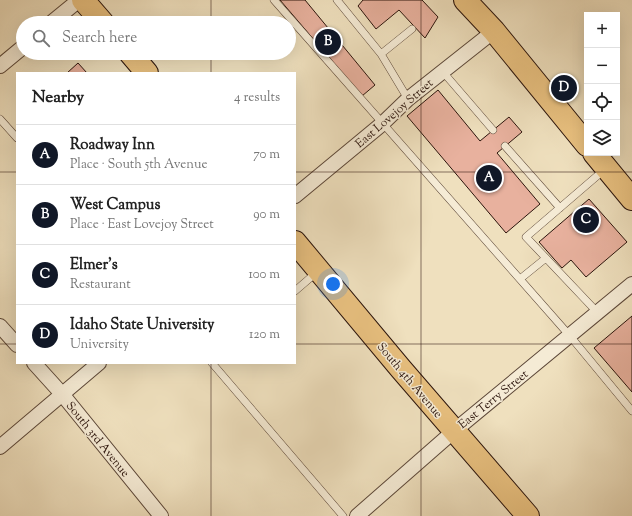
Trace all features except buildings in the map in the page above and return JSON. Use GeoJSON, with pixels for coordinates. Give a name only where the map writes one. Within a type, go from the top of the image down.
{"type":"FeatureCollection","features":[{"type":"Feature","properties":{"kind":"main road"},"geometry":{"type":"LineString","coordinates":[[83,0],[97,16]]}},
{"type":"Feature","properties":{"kind":"main road"},"geometry":{"type":"LineString","coordinates":[[465,0],[494,31],[584,141]]}},
{"type":"Feature","properties":{"kind":"main road"},"geometry":{"type":"LineString","coordinates":[[136,60],[146,72]]}},
{"type":"Feature","properties":{"kind":"main road"},"geometry":{"type":"LineString","coordinates":[[600,160],[632,199]]}},
{"type":"Feature","properties":{"kind":"main road","name":"South 4th Avenue"},"geometry":{"type":"LineString","coordinates":[[296,243],[454,431],[528,516]]}},
{"type":"Feature","properties":{"kind":"street"},"geometry":{"type":"LineString","coordinates":[[60,16],[79,0]]}},
{"type":"Feature","properties":{"kind":"street","name":"East Lovejoy Street"},"geometry":{"type":"LineString","coordinates":[[296,195],[382,124],[408,99],[494,31]]}},
{"type":"Feature","properties":{"kind":"street"},"geometry":{"type":"LineString","coordinates":[[0,66],[16,53]]}},
{"type":"Feature","properties":{"kind":"street","name":"East Terry Street"},"geometry":{"type":"LineString","coordinates":[[357,516],[454,431],[632,284]]}},
{"type":"Feature","properties":{"kind":"street"},"geometry":{"type":"LineString","coordinates":[[0,326],[16,344]]}},
{"type":"Feature","properties":{"kind":"street","name":"South 3rd Avenue"},"geometry":{"type":"LineString","coordinates":[[35,364],[62,394],[162,516]]}},
{"type":"Feature","properties":{"kind":"street"},"geometry":{"type":"LineString","coordinates":[[0,447],[98,364]]}},
{"type":"Feature","properties":{"kind":"lane"},"geometry":{"type":"LineString","coordinates":[[274,0],[288,16]]}},
{"type":"Feature","properties":{"kind":"lane"},"geometry":{"type":"LineString","coordinates":[[337,0],[381,54],[408,99]]}},
{"type":"Feature","properties":{"kind":"lane"},"geometry":{"type":"LineString","coordinates":[[296,25],[570,336],[632,411]]}},
{"type":"Feature","properties":{"kind":"lane"},"geometry":{"type":"LineString","coordinates":[[381,54],[412,29]]}},
{"type":"Feature","properties":{"kind":"lane"},"geometry":{"type":"LineString","coordinates":[[443,72],[493,130]]}},
{"type":"Feature","properties":{"kind":"lane"},"geometry":{"type":"LineString","coordinates":[[0,119],[16,137]]}},
{"type":"Feature","properties":{"kind":"lane"},"geometry":{"type":"LineString","coordinates":[[505,146],[560,208]]}},
{"type":"Feature","properties":{"kind":"lane"},"geometry":{"type":"LineString","coordinates":[[598,313],[526,237],[560,208],[600,160]]}},
{"type":"Feature","properties":{"kind":"lane"},"geometry":{"type":"LineString","coordinates":[[520,279],[546,258]]}},
{"type":"Feature","properties":{"kind":"lane"},"geometry":{"type":"LineString","coordinates":[[296,290],[319,270]]}},
{"type":"Feature","properties":{"kind":"lane"},"geometry":{"type":"LineString","coordinates":[[213,364],[343,516]]}},
{"type":"Feature","properties":{"kind":"place","name":"West Campus"},"geometry":{"type":"Point","coordinates":[328,42]}},
{"type":"Feature","properties":{"kind":"place","name":"Idaho State University"},"geometry":{"type":"Point","coordinates":[564,88]}},
{"type":"Feature","properties":{"kind":"place","name":"Roadway Inn"},"geometry":{"type":"Point","coordinates":[489,178]}},
{"type":"Feature","properties":{"kind":"place","name":"Elmer's"},"geometry":{"type":"Point","coordinates":[586,220]}}]}
